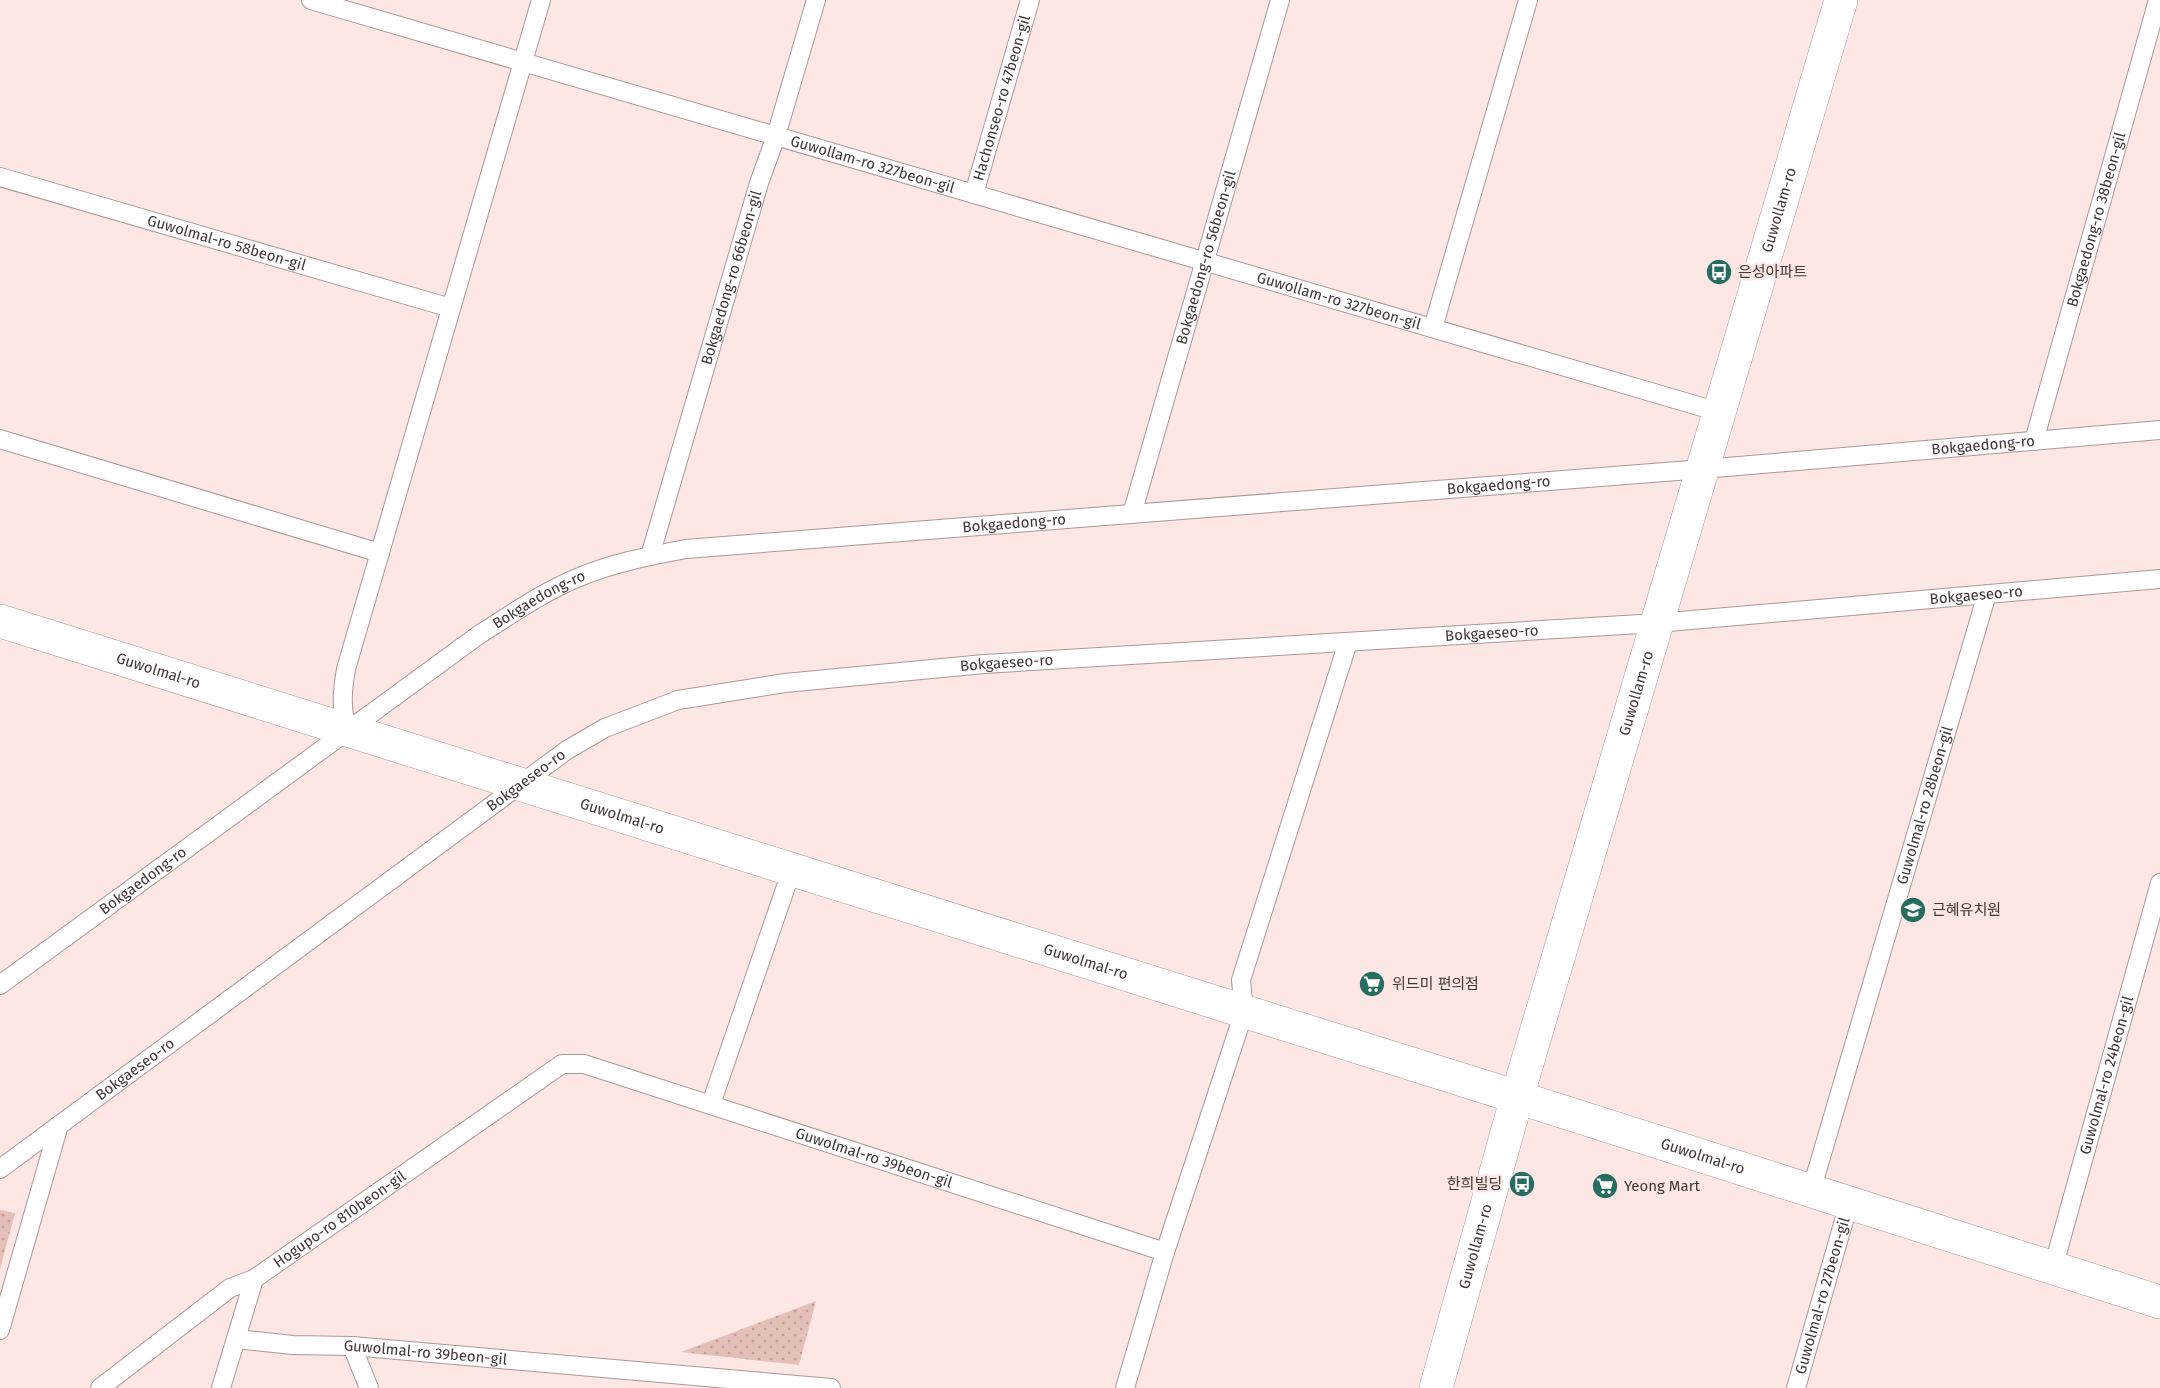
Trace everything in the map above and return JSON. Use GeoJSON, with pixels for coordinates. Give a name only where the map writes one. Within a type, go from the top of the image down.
{"type":"FeatureCollection","features":[{"type":"Feature","properties":{"kind":"street","name":"Guwollam-ro"},"geometry":{"type":"LineString","coordinates":[[1436,1388],[1517,1097],[1841,0]]}},
{"type":"Feature","properties":{"kind":"street","name":"Guwolmal-ro"},"geometry":{"type":"LineString","coordinates":[[0,621],[1517,1097],[2160,1302]]}},
{"type":"Feature","properties":{"kind":"lane","name":"Guwollam-ro 327beon-gil"},"geometry":{"type":"LineString","coordinates":[[311,0],[1719,412]]}},
{"type":"Feature","properties":{"kind":"lane"},"geometry":{"type":"LineString","coordinates":[[347,730],[342,711],[342,690],[346,669],[541,0]]}},
{"type":"Feature","properties":{"kind":"lane","name":"Bokgaedong-ro 66beon-gil"},"geometry":{"type":"LineString","coordinates":[[650,556],[759,183],[776,136],[816,0]]}},
{"type":"Feature","properties":{"kind":"lane","name":"Hachonseo-ro 47beon-gil"},"geometry":{"type":"LineString","coordinates":[[974,194],[1029,0]]}},
{"type":"Feature","properties":{"kind":"lane","name":"Bokgaedong-ro 56beon-gil"},"geometry":{"type":"LineString","coordinates":[[1132,514],[1280,0]]}},
{"type":"Feature","properties":{"kind":"lane","name":"Guwollam-ro 327beon-gil"},"geometry":{"type":"LineString","coordinates":[[1433,328],[1528,0]]}},
{"type":"Feature","properties":{"kind":"lane","name":"Bokgaedong-ro 38beon-gil"},"geometry":{"type":"LineString","coordinates":[[2034,441],[2158,0]]}},
{"type":"Feature","properties":{"kind":"lane","name":"Guwolmal-ro 58beon-gil"},"geometry":{"type":"LineString","coordinates":[[0,177],[451,308]]}},
{"type":"Feature","properties":{"kind":"lane","name":"Bokgaedong-ro"},"geometry":{"type":"LineString","coordinates":[[0,985],[480,634],[528,604],[577,578],[627,561],[686,549],[1702,469],[2160,430]]}},
{"type":"Feature","properties":{"kind":"lane"},"geometry":{"type":"LineString","coordinates":[[0,439],[380,554]]}},
{"type":"Feature","properties":{"kind":"lane","name":"Bokgaeseo-ro"},"geometry":{"type":"LineString","coordinates":[[0,1169],[567,750],[605,728],[678,700],[785,683],[984,664],[1657,623],[2160,579]]}},
{"type":"Feature","properties":{"kind":"lane","name":"Guwolmal-ro 28beon-gil"},"geometry":{"type":"LineString","coordinates":[[1811,1191],[1988,594]]}},
{"type":"Feature","properties":{"kind":"lane"},"geometry":{"type":"LineString","coordinates":[[1125,1388],[1165,1252],[1244,1012],[1241,980],[1348,642]]}},
{"type":"Feature","properties":{"kind":"lane"},"geometry":{"type":"LineString","coordinates":[[711,1104],[792,869]]}},
{"type":"Feature","properties":{"kind":"lane","name":"Guwolmal-ro 24beon-gil"},"geometry":{"type":"LineString","coordinates":[[2053,1268],[2160,883]]}},
{"type":"Feature","properties":{"kind":"lane","name":"Hogupo-ro 810beon-gil"},"geometry":{"type":"LineString","coordinates":[[100,1388],[230,1288],[254,1279],[562,1064],[584,1064]]}},
{"type":"Feature","properties":{"kind":"lane","name":"Guwolmal-ro 39beon-gil"},"geometry":{"type":"LineString","coordinates":[[584,1064],[1165,1252]]}},
{"type":"Feature","properties":{"kind":"lane"},"geometry":{"type":"LineString","coordinates":[[0,1330],[59,1125]]}},
{"type":"Feature","properties":{"kind":"lane","name":"Guwolmal-ro 27beon-gil"},"geometry":{"type":"LineString","coordinates":[[1796,1388],[1849,1203]]}},
{"type":"Feature","properties":{"kind":"lane"},"geometry":{"type":"LineString","coordinates":[[221,1388],[254,1279]]}},
{"type":"Feature","properties":{"kind":"lane","name":"Guwolmal-ro 39beon-gil"},"geometry":{"type":"LineString","coordinates":[[236,1338],[293,1345],[352,1346],[831,1388]]}},
{"type":"Feature","properties":{"kind":"lane"},"geometry":{"type":"LineString","coordinates":[[352,1346],[369,1388]]}},
{"type":"Feature","properties":{"kind":"shaded area"},"geometry":{"type":"Polygon","coordinates":[[[0,1210],[15,1213],[0,1269],[0,1210]]]}},
{"type":"Feature","properties":{"kind":"shaded area"},"geometry":{"type":"Polygon","coordinates":[[[816,1301],[799,1365],[681,1352],[816,1301]]]}},
{"type":"Feature","properties":{"kind":"place","name":"은성아파트"},"geometry":{"type":"Point","coordinates":[1719,272]}},
{"type":"Feature","properties":{"kind":"place","name":"근혜유치원"},"geometry":{"type":"Point","coordinates":[1913,910]}},
{"type":"Feature","properties":{"kind":"place","name":"위드미 편의점"},"geometry":{"type":"Point","coordinates":[1372,984]}},
{"type":"Feature","properties":{"kind":"place","name":"한희빌딩"},"geometry":{"type":"Point","coordinates":[1522,1184]}},
{"type":"Feature","properties":{"kind":"place","name":"Yeong Mart"},"geometry":{"type":"Point","coordinates":[1605,1186]}}]}
